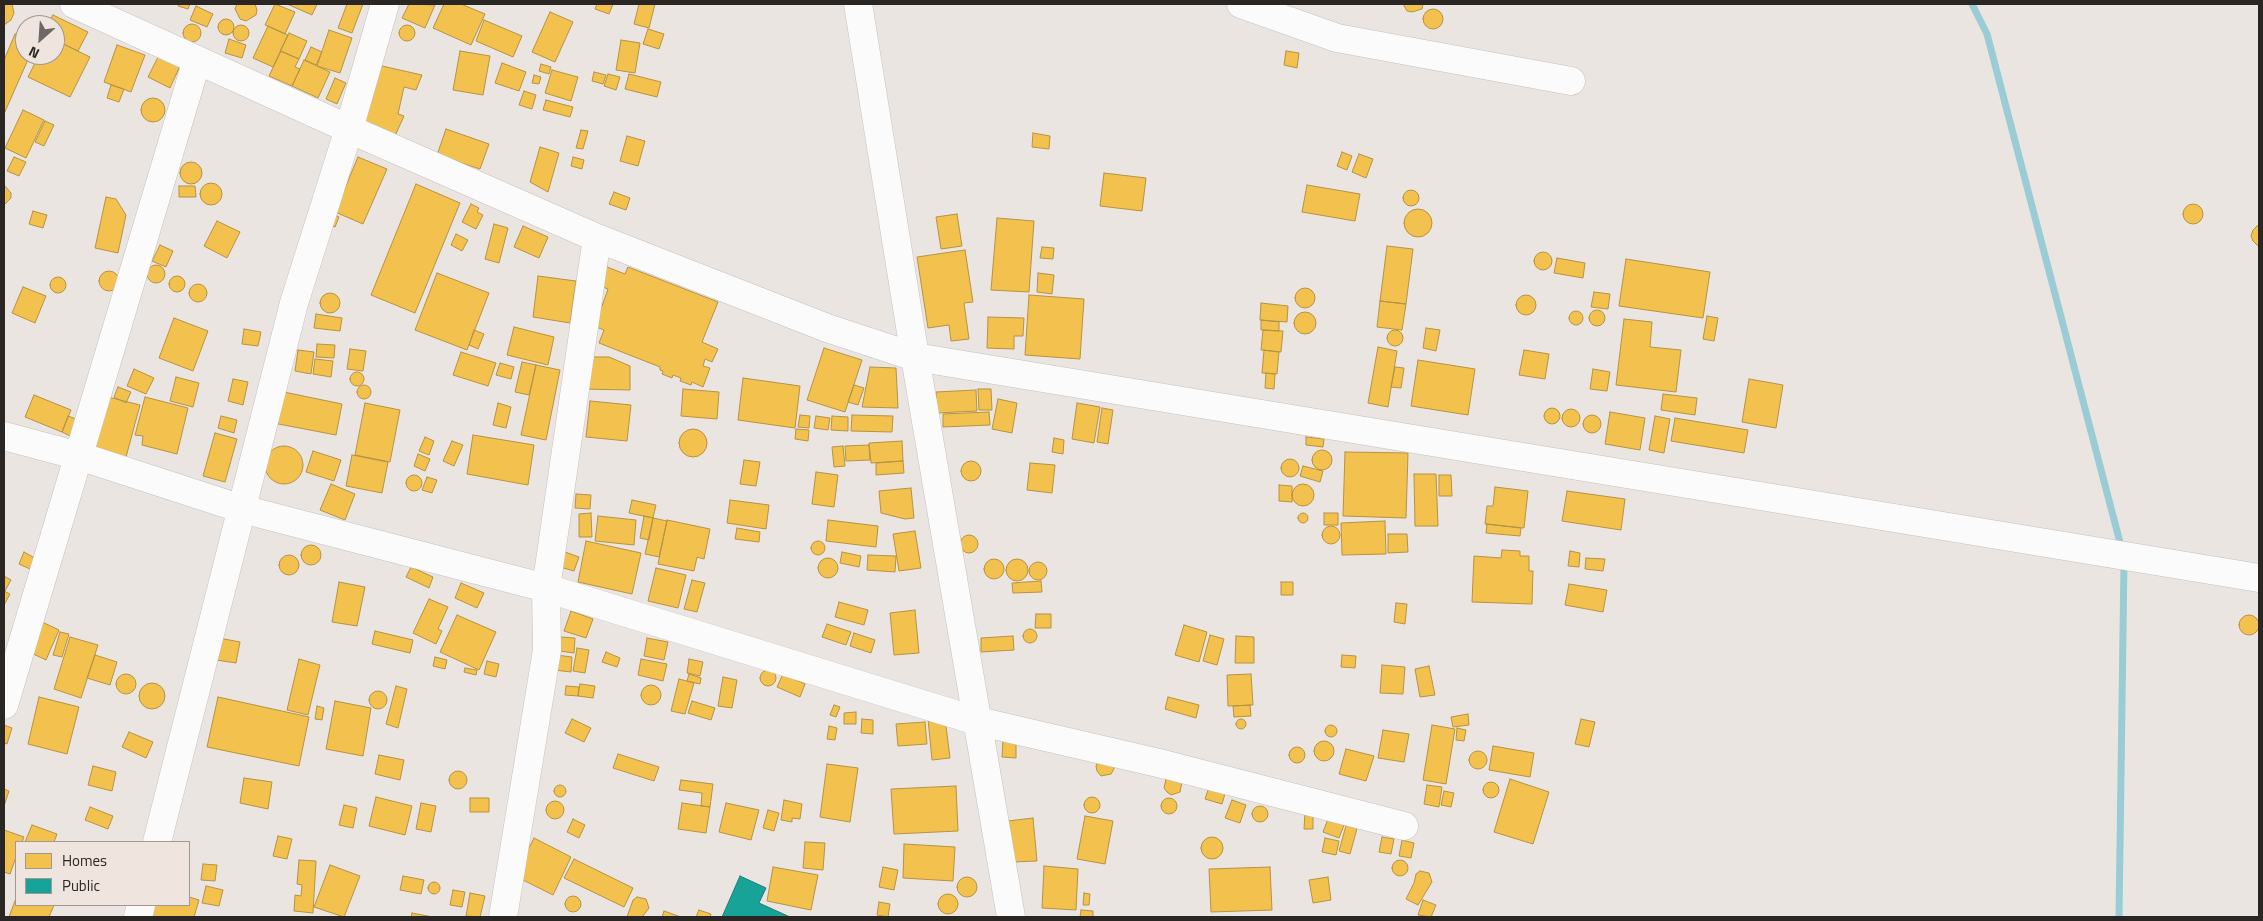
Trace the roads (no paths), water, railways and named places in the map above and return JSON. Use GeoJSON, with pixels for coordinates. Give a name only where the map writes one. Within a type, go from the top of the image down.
{"type":"FeatureCollection","features":[{"type":"Feature","properties":{"kind":"street"},"geometry":{"type":"LineString","coordinates":[[74,4],[349,129],[597,238],[827,328],[915,357],[2259,578]]}},
{"type":"Feature","properties":{"kind":"street"},"geometry":{"type":"LineString","coordinates":[[157,841],[294,303],[349,129],[385,4]]}},
{"type":"Feature","properties":{"kind":"street"},"geometry":{"type":"LineString","coordinates":[[858,4],[915,357],[1011,917]]}},
{"type":"Feature","properties":{"kind":"street"},"geometry":{"type":"LineString","coordinates":[[1241,4],[1338,38],[1571,81]]}},
{"type":"Feature","properties":{"kind":"street"},"geometry":{"type":"LineString","coordinates":[[4,705],[197,60]]}},
{"type":"Feature","properties":{"kind":"street"},"geometry":{"type":"LineString","coordinates":[[502,917],[547,650],[546,588],[597,238]]}},
{"type":"Feature","properties":{"kind":"street"},"geometry":{"type":"LineString","coordinates":[[4,436],[79,456],[242,509],[546,588],[977,721],[1168,765],[1404,826]]}},
{"type":"Feature","properties":{"kind":"waterway"},"geometry":{"type":"LineString","coordinates":[[1972,4],[1987,34],[2122,550]]}},
{"type":"Feature","properties":{"kind":"waterway"},"geometry":{"type":"LineString","coordinates":[[2119,917],[2124,561]]}}]}
